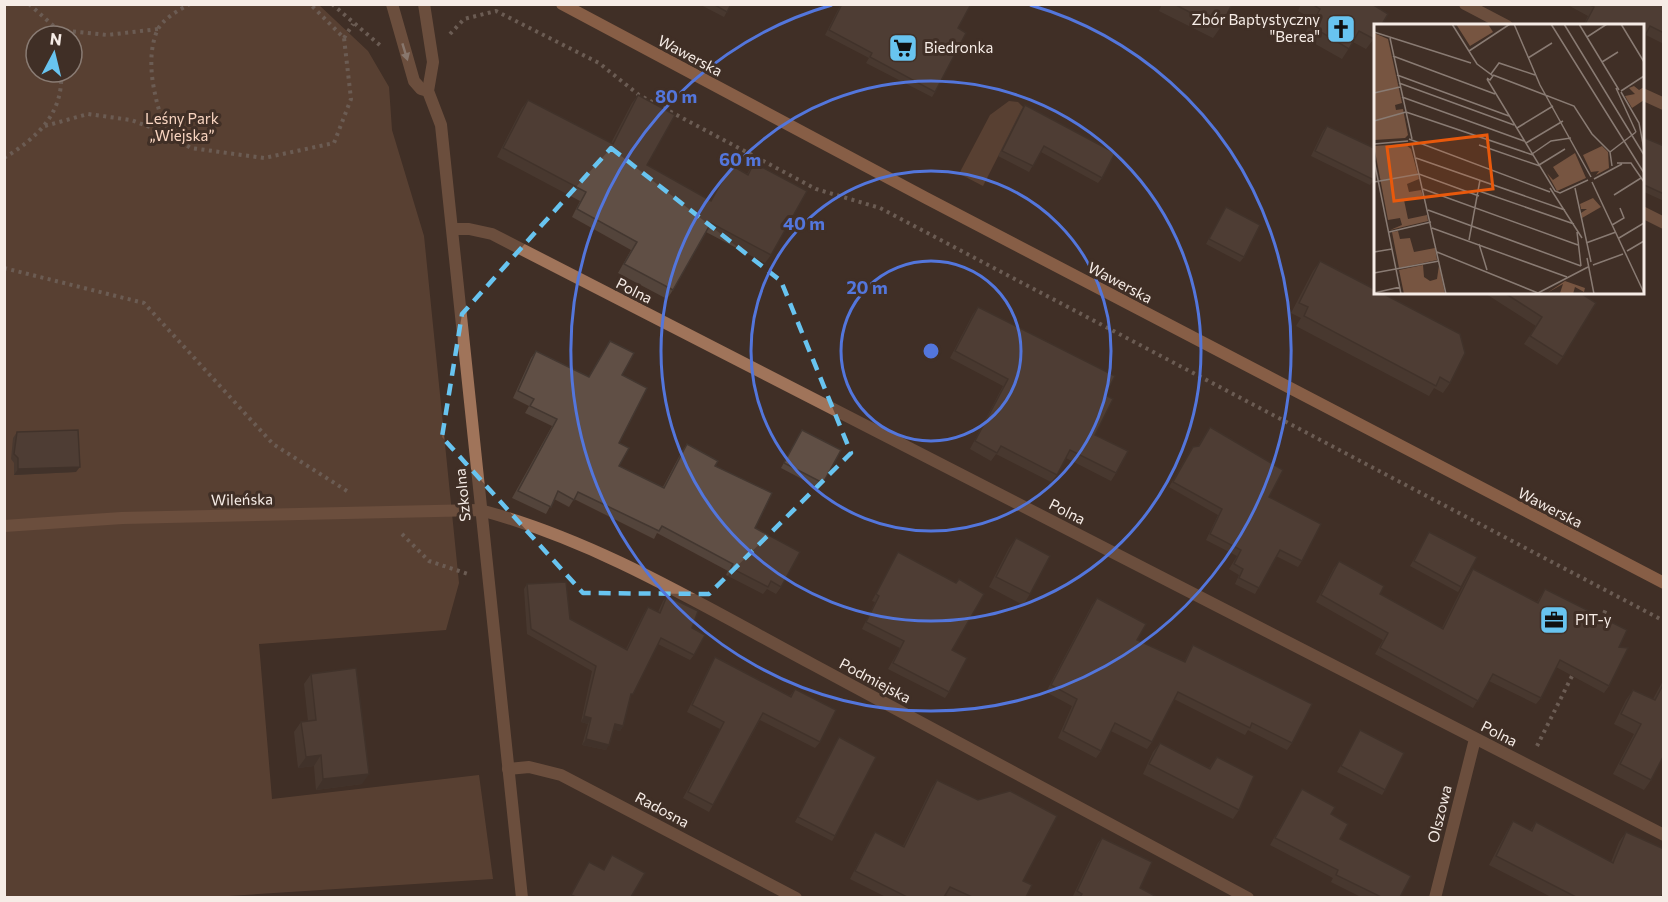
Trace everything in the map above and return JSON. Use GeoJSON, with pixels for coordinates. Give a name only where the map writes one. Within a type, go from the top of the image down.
{"type":"FeatureCollection","features":[{"type":"Feature","properties":{"kind":"street","name":"Szkolna"},"geometry":{"type":"LineString","coordinates":[[392,4],[414,81],[428,91],[441,125],[522,897]]}},
{"type":"Feature","properties":{"kind":"street"},"geometry":{"type":"LineString","coordinates":[[424,4],[433,62],[428,91]]}},
{"type":"Feature","properties":{"kind":"street"},"geometry":{"type":"LineString","coordinates":[[1465,4],[1503,24]]}},
{"type":"Feature","properties":{"kind":"street","name":"Wawerska"},"geometry":{"type":"LineString","coordinates":[[561,5],[1664,583]]}},
{"type":"Feature","properties":{"kind":"street"},"geometry":{"type":"LineString","coordinates":[[1644,95],[1664,104]]}},
{"type":"Feature","properties":{"kind":"street"},"geometry":{"type":"LineString","coordinates":[[1644,213],[1664,223]]}},
{"type":"Feature","properties":{"kind":"street","name":"Polna"},"geometry":{"type":"LineString","coordinates":[[453,229],[470,229],[492,234],[1664,835]]}},
{"type":"Feature","properties":{"kind":"street","name":"Wileńska"},"geometry":{"type":"LineString","coordinates":[[4,526],[122,518],[480,510]]}},
{"type":"Feature","properties":{"kind":"street","name":"Podmiejska"},"geometry":{"type":"LineString","coordinates":[[480,510],[536,527],[641,573],[1248,897]]}},
{"type":"Feature","properties":{"kind":"street","name":"Olszowa"},"geometry":{"type":"LineString","coordinates":[[1435,897],[1475,739]]}},
{"type":"Feature","properties":{"kind":"street","name":"Radosna"},"geometry":{"type":"LineString","coordinates":[[508,769],[529,767],[561,775],[796,897]]}},
{"type":"Feature","properties":{"kind":"path"},"geometry":{"type":"LineString","coordinates":[[29,4],[51,24]]}},
{"type":"Feature","properties":{"kind":"path"},"geometry":{"type":"LineString","coordinates":[[84,33],[107,35],[158,28],[177,11],[190,4]]}},
{"type":"Feature","properties":{"kind":"path"},"geometry":{"type":"LineString","coordinates":[[45,126],[88,114],[130,120],[166,133],[191,148],[264,158],[334,143],[351,99],[344,38],[310,4]]}},
{"type":"Feature","properties":{"kind":"path"},"geometry":{"type":"LineString","coordinates":[[332,4],[374,42],[384,48],[393,47]]}},
{"type":"Feature","properties":{"kind":"path"},"geometry":{"type":"LineString","coordinates":[[448,35],[464,19],[496,11],[538,31],[599,63],[639,95],[816,189],[880,208],[1664,621]]}},
{"type":"Feature","properties":{"kind":"path"},"geometry":{"type":"LineString","coordinates":[[344,38],[353,24]]}},
{"type":"Feature","properties":{"kind":"path"},"geometry":{"type":"LineString","coordinates":[[158,28],[152,53],[154,97],[166,133]]}},
{"type":"Feature","properties":{"kind":"path"},"geometry":{"type":"LineString","coordinates":[[4,158],[31,142],[45,126],[63,91],[62,84]]}},
{"type":"Feature","properties":{"kind":"path"},"geometry":{"type":"LineString","coordinates":[[4,268],[144,303],[273,444],[381,513],[429,561],[488,580]]}},
{"type":"Feature","properties":{"kind":"path"},"geometry":{"type":"LineString","coordinates":[[1597,628],[1607,607]]}},
{"type":"Feature","properties":{"kind":"path"},"geometry":{"type":"LineString","coordinates":[[1527,765],[1575,670]]}},
{"type":"Feature","properties":{"kind":"highlighted area"},"geometry":{"type":"Polygon","coordinates":[[[611,148],[781,281],[851,453],[709,594],[583,593],[442,437],[462,314],[611,148]]]}},
{"type":"Feature","properties":{"kind":"green space","name":"Leśny Park „Wiejska”"},"geometry":{"type":"Polygon","coordinates":[[[5,5],[319,5],[368,51],[389,87],[392,130],[424,236],[459,583],[446,630],[259,644],[272,799],[479,775],[493,879],[213,897],[5,897],[5,5]]]}},
{"type":"Feature","properties":{"kind":"green space"},"geometry":{"type":"Polygon","coordinates":[[[1009,101],[1018,102],[1023,107],[983,186],[960,172],[990,115],[1009,101]]]}},
{"type":"Feature","properties":{"kind":"building"},"geometry":{"type":"Polygon","coordinates":[[[713,4],[731,4],[727,12],[713,4]]]}},
{"type":"Feature","properties":{"kind":"building","name":"Biedronka"},"geometry":{"type":"Polygon","coordinates":[[[842,4],[971,4],[958,28],[966,33],[935,92],[870,57],[872,53],[829,30],[842,4]]]}},
{"type":"Feature","properties":{"kind":"building"},"geometry":{"type":"Polygon","coordinates":[[[1174,4],[1232,4],[1220,28],[1174,4]]]}},
{"type":"Feature","properties":{"kind":"building","name":"Zbór Baptystyczny \"Berea\""},"geometry":{"type":"Polygon","coordinates":[[[1312,4],[1372,4],[1388,14],[1382,24],[1374,24],[1374,39],[1359,31],[1349,49],[1311,26],[1320,9],[1312,4]]]}},
{"type":"Feature","properties":{"kind":"building"},"geometry":{"type":"Polygon","coordinates":[[[1588,4],[1664,4],[1664,33],[1650,26],[1644,38],[1644,24],[1585,24],[1594,7],[1588,4]]]}},
{"type":"Feature","properties":{"kind":"building"},"geometry":{"type":"Polygon","coordinates":[[[638,95],[675,115],[647,165],[711,201],[731,165],[748,175],[754,163],[807,191],[771,255],[711,223],[673,290],[624,264],[637,242],[577,209],[586,192],[503,148],[528,100],[613,144],[638,95]]]}},
{"type":"Feature","properties":{"kind":"building"},"geometry":{"type":"Polygon","coordinates":[[[1025,105],[1115,153],[1102,178],[1044,146],[1033,166],[1002,151],[1025,105]]]}},
{"type":"Feature","properties":{"kind":"building"},"geometry":{"type":"Polygon","coordinates":[[[1327,126],[1374,148],[1374,180],[1315,151],[1327,126]]]}},
{"type":"Feature","properties":{"kind":"building"},"geometry":{"type":"Polygon","coordinates":[[[1644,139],[1664,146],[1664,194],[1644,185],[1644,139]]]}},
{"type":"Feature","properties":{"kind":"building"},"geometry":{"type":"Polygon","coordinates":[[[1226,207],[1260,225],[1244,257],[1209,239],[1226,207]]]}},
{"type":"Feature","properties":{"kind":"building"},"geometry":{"type":"Polygon","coordinates":[[[1320,261],[1374,289],[1374,294],[1384,294],[1460,334],[1465,353],[1450,383],[1440,377],[1436,386],[1304,316],[1308,307],[1299,303],[1320,261]]]}},
{"type":"Feature","properties":{"kind":"building"},"geometry":{"type":"Polygon","coordinates":[[[1506,294],[1582,294],[1596,303],[1563,357],[1530,336],[1542,317],[1506,294]]]}},
{"type":"Feature","properties":{"kind":"building"},"geometry":{"type":"Polygon","coordinates":[[[978,307],[1115,376],[1105,395],[1113,399],[1095,435],[1128,451],[1116,473],[1070,450],[1057,475],[1001,446],[997,453],[975,441],[1008,379],[955,351],[978,307]]]}},
{"type":"Feature","properties":{"kind":"building"},"geometry":{"type":"Polygon","coordinates":[[[610,341],[634,353],[622,375],[647,388],[619,443],[629,448],[619,466],[664,488],[687,444],[718,461],[715,466],[772,493],[755,528],[800,552],[781,587],[771,581],[768,587],[731,568],[733,564],[662,526],[659,531],[578,492],[574,500],[558,491],[551,507],[518,491],[557,419],[530,406],[534,399],[518,391],[536,351],[589,377],[610,341]]]}},
{"type":"Feature","properties":{"kind":"building"},"geometry":{"type":"Polygon","coordinates":[[[1210,427],[1283,470],[1269,497],[1321,524],[1302,561],[1280,550],[1259,588],[1239,578],[1243,569],[1234,564],[1241,550],[1210,534],[1222,509],[1173,482],[1193,447],[1199,446],[1210,427]]]}},
{"type":"Feature","properties":{"kind":"building"},"geometry":{"type":"Polygon","coordinates":[[[78,430],[80,467],[18,469],[18,458],[14,454],[17,432],[78,430]]]}},
{"type":"Feature","properties":{"kind":"building"},"geometry":{"type":"Polygon","coordinates":[[[802,430],[841,450],[823,483],[784,463],[802,430]]]}},
{"type":"Feature","properties":{"kind":"building"},"geometry":{"type":"Polygon","coordinates":[[[1429,532],[1477,557],[1461,587],[1414,561],[1429,532]]]}},
{"type":"Feature","properties":{"kind":"building"},"geometry":{"type":"Polygon","coordinates":[[[1016,538],[1050,556],[1030,594],[996,577],[1016,538]]]}},
{"type":"Feature","properties":{"kind":"building"},"geometry":{"type":"Polygon","coordinates":[[[898,552],[956,583],[959,579],[984,594],[952,650],[967,658],[949,692],[893,663],[904,641],[866,622],[879,596],[876,594],[898,552]]]}},
{"type":"Feature","properties":{"kind":"building"},"geometry":{"type":"Polygon","coordinates":[[[1339,561],[1384,586],[1380,594],[1443,629],[1473,569],[1538,603],[1545,589],[1627,630],[1619,647],[1628,648],[1609,686],[1560,660],[1541,698],[1493,674],[1478,701],[1380,648],[1388,633],[1321,595],[1339,561]]]}},
{"type":"Feature","properties":{"kind":"building"},"geometry":{"type":"Polygon","coordinates":[[[566,582],[570,619],[627,650],[648,607],[660,613],[667,596],[698,611],[692,628],[705,635],[694,655],[661,638],[631,694],[623,726],[615,724],[609,745],[586,739],[591,718],[584,716],[596,666],[531,629],[527,584],[566,582]]]}},
{"type":"Feature","properties":{"kind":"building"},"geometry":{"type":"Polygon","coordinates":[[[1097,598],[1146,624],[1137,640],[1185,662],[1193,645],[1312,704],[1292,743],[1252,723],[1250,728],[1178,692],[1152,742],[1115,723],[1101,751],[1063,731],[1077,699],[1051,685],[1097,598]]]}},
{"type":"Feature","properties":{"kind":"building"},"geometry":{"type":"Polygon","coordinates":[[[715,657],[791,697],[795,689],[836,710],[820,742],[763,713],[713,805],[688,792],[724,722],[692,705],[715,657]]]}},
{"type":"Feature","properties":{"kind":"building"},"geometry":{"type":"Polygon","coordinates":[[[356,668],[369,774],[323,779],[321,755],[306,757],[301,722],[316,720],[311,674],[356,668]]]}},
{"type":"Feature","properties":{"kind":"building"},"geometry":{"type":"Polygon","coordinates":[[[1664,683],[1664,755],[1651,780],[1620,764],[1641,724],[1621,714],[1633,690],[1655,700],[1664,683]]]}},
{"type":"Feature","properties":{"kind":"building"},"geometry":{"type":"Polygon","coordinates":[[[1360,730],[1404,753],[1385,790],[1341,766],[1360,730]]]}},
{"type":"Feature","properties":{"kind":"building"},"geometry":{"type":"Polygon","coordinates":[[[839,737],[876,757],[835,836],[798,817],[839,737]]]}},
{"type":"Feature","properties":{"kind":"building"},"geometry":{"type":"Polygon","coordinates":[[[1160,743],[1210,769],[1217,757],[1254,776],[1239,810],[1149,764],[1160,743]]]}},
{"type":"Feature","properties":{"kind":"building"},"geometry":{"type":"Polygon","coordinates":[[[937,780],[978,800],[1010,791],[1057,816],[1023,881],[1032,885],[1026,897],[972,897],[950,887],[944,897],[907,897],[855,871],[875,832],[904,847],[937,780]]]}},
{"type":"Feature","properties":{"kind":"building"},"geometry":{"type":"Polygon","coordinates":[[[1302,789],[1335,807],[1331,814],[1348,824],[1340,839],[1411,876],[1400,897],[1381,897],[1336,875],[1338,870],[1275,838],[1302,789]]]}},
{"type":"Feature","properties":{"kind":"building"},"geometry":{"type":"Polygon","coordinates":[[[1513,821],[1532,831],[1536,822],[1613,863],[1626,832],[1664,849],[1664,892],[1661,897],[1576,897],[1496,856],[1513,821]]]}},
{"type":"Feature","properties":{"kind":"building"},"geometry":{"type":"Polygon","coordinates":[[[1102,838],[1152,862],[1140,888],[1157,897],[1080,897],[1082,894],[1077,891],[1102,838]]]}},
{"type":"Feature","properties":{"kind":"building"},"geometry":{"type":"Polygon","coordinates":[[[612,855],[645,873],[631,897],[576,897],[571,895],[589,862],[604,870],[612,855]]]}},
{"type":"Feature","properties":{"kind":"place","name":"Zbór Baptystyczny \"Berea\""},"geometry":{"type":"Point","coordinates":[1341,29]}},
{"type":"Feature","properties":{"kind":"place","name":"Biedronka"},"geometry":{"type":"Point","coordinates":[903,48]}},
{"type":"Feature","properties":{"kind":"place","name":"PIT-y"},"geometry":{"type":"Point","coordinates":[1554,620]}}]}
